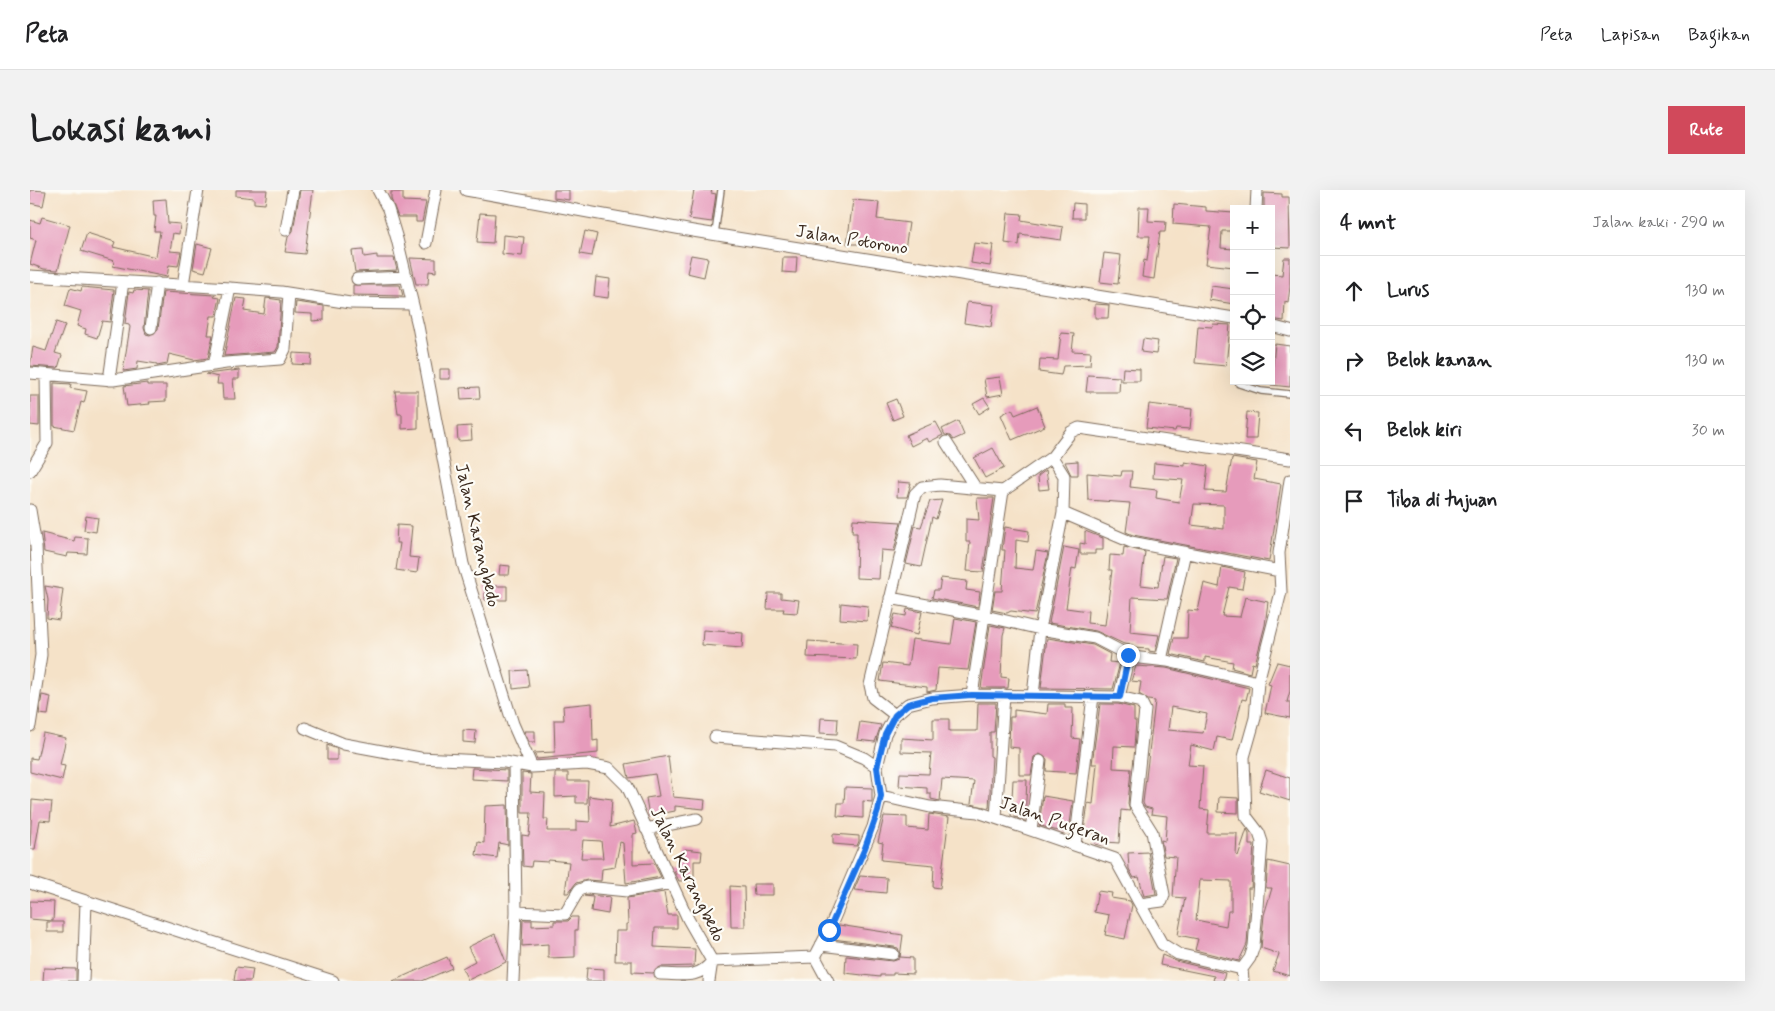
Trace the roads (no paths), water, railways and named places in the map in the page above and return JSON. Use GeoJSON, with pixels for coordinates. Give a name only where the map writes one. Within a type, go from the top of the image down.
{"type":"FeatureCollection","features":[{"type":"Feature","properties":{"kind":"street"},"geometry":{"type":"LineString","coordinates":[[183,285],[198,190]]}},
{"type":"Feature","properties":{"kind":"street"},"geometry":{"type":"LineString","coordinates":[[286,230],[293,190]]}},
{"type":"Feature","properties":{"kind":"street","name":"Jalan Karangbedo"},"geometry":{"type":"LineString","coordinates":[[378,190],[388,209],[418,326],[464,564],[513,724],[532,767]]}},
{"type":"Feature","properties":{"kind":"street"},"geometry":{"type":"LineString","coordinates":[[426,243],[436,190]]}},
{"type":"Feature","properties":{"kind":"street","name":"Jalan Potorono"},"geometry":{"type":"LineString","coordinates":[[466,190],[715,234],[1230,317]]}},
{"type":"Feature","properties":{"kind":"street"},"geometry":{"type":"LineString","coordinates":[[1256,205],[1257,190]]}},
{"type":"Feature","properties":{"kind":"street"},"geometry":{"type":"LineString","coordinates":[[30,276],[230,288],[350,303],[412,304]]}},
{"type":"Feature","properties":{"kind":"street"},"geometry":{"type":"LineString","coordinates":[[357,278],[406,277]]}},
{"type":"Feature","properties":{"kind":"street"},"geometry":{"type":"LineString","coordinates":[[109,380],[123,282]]}},
{"type":"Feature","properties":{"kind":"street"},"geometry":{"type":"LineString","coordinates":[[151,328],[157,283]]}},
{"type":"Feature","properties":{"kind":"street"},"geometry":{"type":"LineString","coordinates":[[214,365],[230,288]]}},
{"type":"Feature","properties":{"kind":"street"},"geometry":{"type":"LineString","coordinates":[[30,373],[122,380],[214,365],[280,359],[285,349],[289,294]]}},
{"type":"Feature","properties":{"kind":"street"},"geometry":{"type":"LineString","coordinates":[[1275,327],[1290,331]]}},
{"type":"Feature","properties":{"kind":"street"},"geometry":{"type":"LineString","coordinates":[[30,471],[47,443],[46,375]]}},
{"type":"Feature","properties":{"kind":"street"},"geometry":{"type":"LineString","coordinates":[[895,715],[873,698],[870,685],[915,494],[922,487],[930,484],[1003,491],[1052,457],[1071,432],[1084,428],[1290,459]]}},
{"type":"Feature","properties":{"kind":"street"},"geometry":{"type":"LineString","coordinates":[[946,442],[975,487]]}},
{"type":"Feature","properties":{"kind":"street"},"geometry":{"type":"LineString","coordinates":[[1033,696],[1040,629],[1063,513],[1064,476],[1052,457]]}},
{"type":"Feature","properties":{"kind":"street"},"geometry":{"type":"LineString","coordinates":[[1243,981],[1242,969],[1250,958],[1254,946],[1262,842],[1260,833],[1246,816],[1244,752],[1255,718],[1258,682],[1281,592],[1279,553],[1290,480]]}},
{"type":"Feature","properties":{"kind":"street"},"geometry":{"type":"LineString","coordinates":[[972,695],[1003,491]]}},
{"type":"Feature","properties":{"kind":"street"},"geometry":{"type":"LineString","coordinates":[[30,510],[36,546],[41,655],[30,726]]}},
{"type":"Feature","properties":{"kind":"street"},"geometry":{"type":"LineString","coordinates":[[1063,513],[1122,539],[1280,571]]}},
{"type":"Feature","properties":{"kind":"street"},"geometry":{"type":"LineString","coordinates":[[1161,660],[1185,552]]}},
{"type":"Feature","properties":{"kind":"street"},"geometry":{"type":"LineString","coordinates":[[890,598],[985,616],[1040,629],[1099,639],[1132,657],[1161,660],[1258,682]]}},
{"type":"Feature","properties":{"kind":"street"},"geometry":{"type":"LineString","coordinates":[[1120,697],[1126,668],[1132,657]]}},
{"type":"Feature","properties":{"kind":"street"},"geometry":{"type":"LineString","coordinates":[[815,957],[873,827],[881,796],[877,767],[885,734],[895,715],[908,704],[923,700],[972,695],[1004,695],[1120,697],[1137,699],[1141,702],[1145,710],[1135,805],[1137,812],[1152,832],[1164,895],[1162,901],[1140,904]]}},
{"type":"Feature","properties":{"kind":"street"},"geometry":{"type":"LineString","coordinates":[[996,818],[1004,695]]}},
{"type":"Feature","properties":{"kind":"street"},"geometry":{"type":"LineString","coordinates":[[1075,845],[1093,696]]}},
{"type":"Feature","properties":{"kind":"street","name":"Jalan Karangbedo"},"geometry":{"type":"LineString","coordinates":[[305,728],[344,744],[420,758],[490,761],[532,767],[586,764],[609,768],[626,786],[670,883],[712,961]]}},
{"type":"Feature","properties":{"kind":"street"},"geometry":{"type":"LineString","coordinates":[[715,737],[835,746],[864,758],[877,767]]}},
{"type":"Feature","properties":{"kind":"street"},"geometry":{"type":"LineString","coordinates":[[1031,830],[1040,761]]}},
{"type":"Feature","properties":{"kind":"street"},"geometry":{"type":"LineString","coordinates":[[513,981],[516,912],[514,764]]}},
{"type":"Feature","properties":{"kind":"street","name":"Jalan Pugeran"},"geometry":{"type":"LineString","coordinates":[[881,796],[930,807],[978,812],[1115,859],[1155,935],[1169,950],[1242,969]]}},
{"type":"Feature","properties":{"kind":"street"},"geometry":{"type":"LineString","coordinates":[[646,829],[697,819]]}},
{"type":"Feature","properties":{"kind":"street"},"geometry":{"type":"LineString","coordinates":[[30,883],[332,981]]}},
{"type":"Feature","properties":{"kind":"street"},"geometry":{"type":"LineString","coordinates":[[516,912],[565,914],[579,890],[587,887],[628,891],[670,883]]}},
{"type":"Feature","properties":{"kind":"street"},"geometry":{"type":"LineString","coordinates":[[83,981],[86,902]]}},
{"type":"Feature","properties":{"kind":"street"},"geometry":{"type":"LineString","coordinates":[[821,945],[893,954]]}},
{"type":"Feature","properties":{"kind":"street"},"geometry":{"type":"LineString","coordinates":[[712,961],[815,957]]}},
{"type":"Feature","properties":{"kind":"street"},"geometry":{"type":"LineString","coordinates":[[815,957],[828,981]]}},
{"type":"Feature","properties":{"kind":"street"},"geometry":{"type":"LineString","coordinates":[[660,974],[697,974],[708,967],[712,961]]}},
{"type":"Feature","properties":{"kind":"street"},"geometry":{"type":"LineString","coordinates":[[709,981],[712,961]]}},
{"type":"Feature","properties":{"kind":"lane"},"geometry":{"type":"LineString","coordinates":[[715,234],[721,190]]}},
{"type":"Feature","properties":{"kind":"lane"},"geometry":{"type":"LineString","coordinates":[[1243,385],[1290,394]]}}]}
